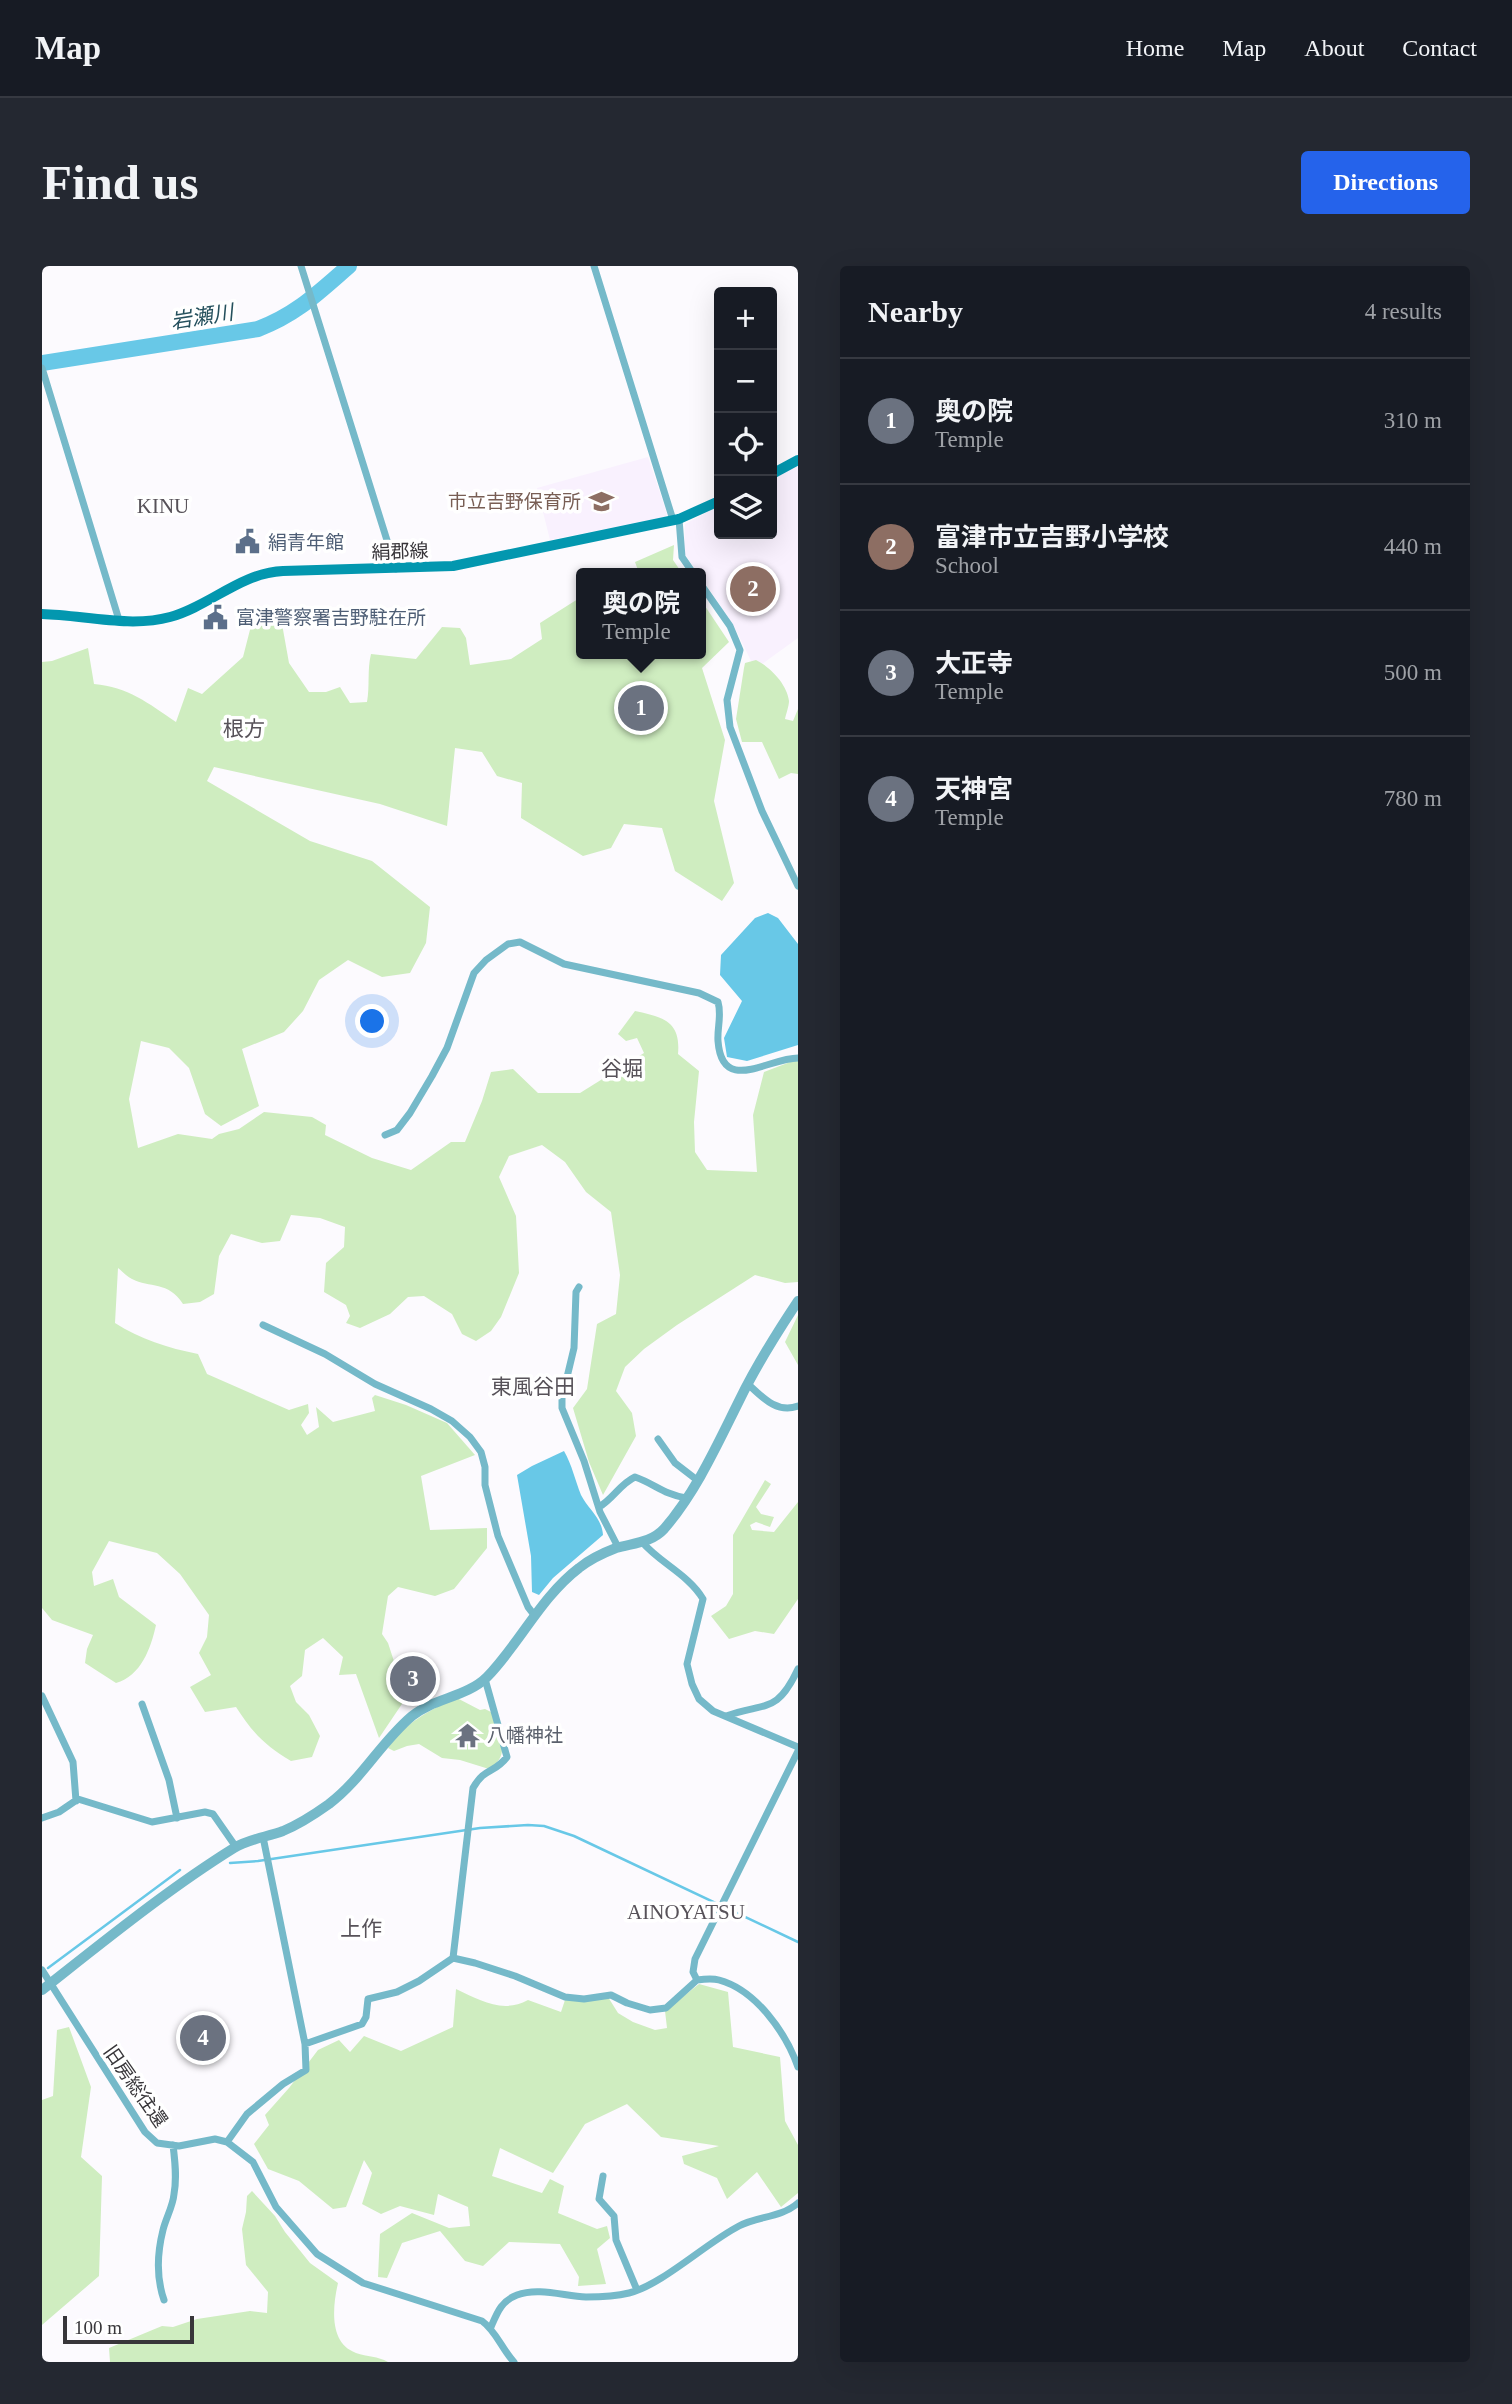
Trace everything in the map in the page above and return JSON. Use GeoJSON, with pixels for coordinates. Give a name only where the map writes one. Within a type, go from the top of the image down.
{"type":"FeatureCollection","features":[{"type":"Feature","properties":{"kind":"main road"},"geometry":{"type":"LineString","coordinates":[[777,471],[798,460]]}},
{"type":"Feature","properties":{"kind":"main road","name":"絹郡線"},"geometry":{"type":"LineString","coordinates":[[42,614],[156,621],[191,610],[257,574],[453,566],[676,520],[714,502]]}},
{"type":"Feature","properties":{"kind":"street"},"geometry":{"type":"LineString","coordinates":[[302,266],[396,569]]}},
{"type":"Feature","properties":{"kind":"street"},"geometry":{"type":"LineString","coordinates":[[594,266],[676,520],[682,557],[690,568]]}},
{"type":"Feature","properties":{"kind":"street"},"geometry":{"type":"LineString","coordinates":[[43,370],[120,620]]}},
{"type":"Feature","properties":{"kind":"street"},"geometry":{"type":"LineString","coordinates":[[706,590],[730,626],[740,650],[727,700],[730,727],[762,811],[798,886]]}},
{"type":"Feature","properties":{"kind":"street"},"geometry":{"type":"LineString","coordinates":[[385,1135],[397,1130],[410,1113],[442,1058],[474,973],[485,960],[508,944],[520,942],[564,964],[699,993],[718,1002],[721,1011],[720,1058],[725,1066],[754,1070],[787,1058],[798,1058]]}},
{"type":"Feature","properties":{"kind":"street"},"geometry":{"type":"LineString","coordinates":[[579,1287],[576,1292],[575,1348],[562,1398],[562,1408],[599,1507],[618,1548]]}},
{"type":"Feature","properties":{"kind":"street"},"geometry":{"type":"LineString","coordinates":[[46,1987],[236,1847],[285,1830],[330,1804],[351,1786],[388,1740],[414,1714],[485,1679],[550,1595],[578,1568],[600,1554],[642,1542],[662,1531],[718,1446],[748,1384],[798,1301]]}},
{"type":"Feature","properties":{"kind":"street"},"geometry":{"type":"LineString","coordinates":[[263,1325],[325,1354],[383,1389],[431,1409],[452,1421],[470,1437],[481,1452],[485,1485],[498,1536],[528,1607],[535,1616]]}},
{"type":"Feature","properties":{"kind":"street"},"geometry":{"type":"LineString","coordinates":[[748,1384],[773,1405],[782,1408],[798,1406]]}},
{"type":"Feature","properties":{"kind":"street"},"geometry":{"type":"LineString","coordinates":[[658,1440],[675,1462],[697,1480]]}},
{"type":"Feature","properties":{"kind":"street"},"geometry":{"type":"LineString","coordinates":[[599,1507],[610,1500],[622,1485],[635,1477],[645,1480],[665,1494],[686,1498]]}},
{"type":"Feature","properties":{"kind":"street"},"geometry":{"type":"LineString","coordinates":[[642,1542],[655,1558],[694,1585],[704,1599],[687,1664],[699,1699],[713,1711],[798,1749],[695,1959],[693,1972],[697,1980]]}},
{"type":"Feature","properties":{"kind":"street"},"geometry":{"type":"LineString","coordinates":[[726,1716],[764,1708],[779,1699],[798,1669]]}},
{"type":"Feature","properties":{"kind":"street"},"geometry":{"type":"LineString","coordinates":[[453,1958],[473,1788],[481,1774],[500,1766],[507,1757],[485,1679]]}},
{"type":"Feature","properties":{"kind":"street"},"geometry":{"type":"LineString","coordinates":[[42,1696],[73,1762],[76,1801]]}},
{"type":"Feature","properties":{"kind":"street"},"geometry":{"type":"LineString","coordinates":[[142,1704],[169,1780],[177,1818]]}},
{"type":"Feature","properties":{"kind":"street"},"geometry":{"type":"LineString","coordinates":[[42,1818],[55,1814],[76,1801],[86,1800],[152,1822],[205,1812],[213,1814],[236,1847]]}},
{"type":"Feature","properties":{"kind":"street"},"geometry":{"type":"LineString","coordinates":[[263,1837],[305,2044],[306,2070],[283,2084],[247,2114],[228,2142],[253,2162],[276,2207],[317,2254],[363,2283],[482,2321],[491,2327],[513,2362]]}},
{"type":"Feature","properties":{"kind":"street"},"geometry":{"type":"LineString","coordinates":[[305,2044],[362,2024],[366,2017],[368,1999],[397,1992],[453,1958],[515,1976],[565,1997],[584,1999],[611,1995],[650,2010],[666,2008],[697,1980],[716,1979],[733,1985],[761,2007],[792,2049],[798,2067]]}},
{"type":"Feature","properties":{"kind":"street","name":"旧房総往還"},"geometry":{"type":"LineString","coordinates":[[42,1970],[46,1987],[145,2132],[157,2143],[173,2145],[215,2139],[228,2142]]}},
{"type":"Feature","properties":{"kind":"street"},"geometry":{"type":"LineString","coordinates":[[164,2300],[158,2277],[159,2258],[163,2230],[174,2195],[176,2171],[173,2145]]}},
{"type":"Feature","properties":{"kind":"street"},"geometry":{"type":"LineString","coordinates":[[603,2176],[599,2199],[614,2216],[616,2240],[637,2290]]}},
{"type":"Feature","properties":{"kind":"street"},"geometry":{"type":"LineString","coordinates":[[491,2327],[500,2306],[519,2294],[537,2292],[588,2297],[627,2294],[637,2290],[720,2236],[747,2222],[789,2211],[798,2203]]}},
{"type":"Feature","properties":{"kind":"shaded area","name":"市立吉野保育所"},"geometry":{"type":"Polygon","coordinates":[[[648,457],[667,514],[665,517],[550,540],[537,488],[648,457]]]}},
{"type":"Feature","properties":{"kind":"shaded area"},"geometry":{"type":"Polygon","coordinates":[[[798,464],[798,638],[755,669],[733,624],[706,584],[706,568],[694,568],[684,553],[685,524],[714,509],[714,539],[777,539],[777,475],[798,464]]]}},
{"type":"Feature","properties":{"kind":"green space"},"geometry":{"type":"Polygon","coordinates":[[[674,545],[673,560],[679,568],[637,568],[635,562],[674,545]]]}},
{"type":"Feature","properties":{"kind":"green space"},"geometry":{"type":"Polygon","coordinates":[[[576,600],[576,659],[706,659],[706,608],[729,642],[702,668],[725,740],[714,801],[734,883],[722,901],[675,871],[662,828],[624,824],[611,848],[583,856],[521,818],[522,783],[497,776],[482,752],[455,748],[447,826],[380,804],[214,767],[207,781],[310,841],[372,861],[430,907],[426,943],[410,973],[382,977],[348,960],[319,980],[303,1011],[284,1032],[242,1049],[259,1106],[221,1126],[205,1114],[189,1068],[169,1048],[141,1041],[129,1099],[138,1148],[178,1134],[212,1139],[219,1134],[239,1129],[264,1112],[312,1117],[326,1125],[325,1135],[372,1158],[411,1170],[451,1142],[465,1142],[491,1072],[513,1069],[538,1093],[580,1093],[644,1053],[637,1038],[626,1041],[618,1034],[635,1011],[668,1022],[676,1034],[678,1054],[699,1071],[694,1122],[695,1152],[707,1170],[757,1172],[753,1115],[764,1072],[798,1059],[798,1282],[785,1283],[755,1275],[677,1325],[625,1367],[616,1391],[632,1413],[636,1436],[603,1495],[589,1462],[573,1408],[587,1389],[597,1324],[616,1314],[620,1275],[611,1212],[586,1192],[565,1162],[542,1145],[509,1156],[499,1177],[516,1216],[519,1273],[501,1317],[491,1331],[476,1341],[462,1334],[452,1314],[424,1296],[408,1297],[390,1314],[360,1328],[346,1323],[350,1316],[346,1305],[324,1292],[326,1263],[344,1247],[345,1227],[320,1218],[291,1215],[280,1241],[262,1243],[231,1234],[219,1256],[214,1294],[200,1302],[183,1304],[165,1288],[138,1282],[118,1268],[115,1323],[155,1342],[198,1354],[207,1374],[289,1410],[308,1404],[309,1413],[301,1425],[307,1435],[319,1427],[316,1407],[333,1422],[375,1411],[372,1398],[375,1395],[447,1423],[475,1455],[421,1476],[430,1530],[487,1528],[487,1548],[454,1589],[435,1596],[398,1587],[388,1596],[382,1634],[388,1643],[406,1698],[379,1738],[356,1674],[339,1675],[343,1657],[323,1638],[305,1650],[302,1676],[290,1686],[296,1702],[309,1715],[320,1736],[312,1757],[291,1761],[260,1738],[236,1707],[205,1712],[190,1687],[211,1675],[199,1653],[207,1637],[209,1615],[180,1574],[157,1553],[109,1541],[92,1572],[94,1586],[113,1579],[119,1597],[156,1625],[144,1660],[125,1679],[116,1683],[85,1663],[93,1635],[52,1620],[42,1608],[42,662],[88,648],[94,684],[128,692],[176,722],[188,688],[202,694],[243,657],[252,622],[272,612],[282,624],[289,663],[309,692],[326,692],[340,687],[350,703],[367,702],[371,654],[416,659],[442,627],[460,628],[466,638],[470,665],[511,659],[542,639],[540,623],[576,600]]]}},
{"type":"Feature","properties":{"kind":"green space"},"geometry":{"type":"Polygon","coordinates":[[[756,660],[767,667],[785,688],[789,701],[785,719],[793,721],[798,709],[798,774],[791,773],[779,779],[762,742],[742,742],[736,719],[744,668],[745,663],[756,660]]]}},
{"type":"Feature","properties":{"kind":"green space"},"geometry":{"type":"Polygon","coordinates":[[[798,1315],[798,1365],[785,1342],[798,1315]]]}},
{"type":"Feature","properties":{"kind":"green space"},"geometry":{"type":"Polygon","coordinates":[[[765,1480],[771,1484],[756,1507],[761,1514],[774,1517],[770,1527],[756,1522],[750,1525],[752,1530],[774,1532],[798,1502],[798,1599],[774,1634],[755,1631],[729,1639],[711,1616],[726,1606],[733,1594],[733,1535],[765,1480]]]}},
{"type":"Feature","properties":{"kind":"green space"},"geometry":{"type":"Polygon","coordinates":[[[457,1698],[480,1710],[493,1713],[502,1744],[500,1758],[496,1764],[489,1769],[460,1760],[442,1758],[419,1744],[394,1751],[388,1748],[401,1732],[418,1718],[457,1698]]]}},
{"type":"Feature","properties":{"kind":"green space"},"geometry":{"type":"Polygon","coordinates":[[[699,1984],[728,1992],[733,2047],[780,2057],[785,2121],[798,2145],[798,2193],[781,2207],[757,2172],[727,2199],[717,2178],[684,2164],[682,2156],[719,2146],[661,2137],[627,2104],[585,2124],[553,2173],[500,2148],[492,2176],[542,2193],[550,2179],[564,2186],[558,2213],[597,2229],[607,2226],[610,2238],[597,2249],[606,2284],[578,2286],[579,2277],[560,2244],[509,2242],[483,2266],[465,2261],[440,2231],[402,2243],[387,2278],[378,2277],[380,2234],[412,2213],[449,2228],[470,2226],[468,2207],[438,2194],[434,2215],[400,2206],[381,2214],[362,2204],[372,2173],[364,2160],[346,2207],[333,2209],[299,2181],[268,2169],[254,2144],[269,2125],[265,2115],[318,2050],[339,2040],[350,2052],[364,2036],[401,2051],[453,2027],[456,1989],[500,2006],[528,2000],[561,2012],[565,2000],[608,1997],[618,2013],[655,2030],[667,2028],[665,2011],[699,1984]]]}},
{"type":"Feature","properties":{"kind":"green space"},"geometry":{"type":"Polygon","coordinates":[[[69,2027],[91,2087],[81,2157],[102,2176],[99,2276],[42,2325],[42,2100],[53,2096],[57,2030],[69,2027]]]}},
{"type":"Feature","properties":{"kind":"green space"},"geometry":{"type":"Polygon","coordinates":[[[252,2191],[275,2216],[310,2263],[338,2283],[334,2312],[341,2341],[356,2353],[388,2362],[110,2362],[109,2348],[162,2326],[173,2327],[197,2319],[250,2311],[267,2313],[268,2292],[246,2265],[242,2229],[247,2196],[252,2191]]]}},
{"type":"Feature","properties":{"kind":"water"},"geometry":{"type":"Polygon","coordinates":[[[768,913],[778,918],[798,944],[798,1045],[747,1061],[727,1057],[724,1038],[742,1001],[720,975],[721,955],[755,918],[768,913]]]}},
{"type":"Feature","properties":{"kind":"water"},"geometry":{"type":"Polygon","coordinates":[[[564,1451],[581,1495],[597,1519],[603,1535],[553,1578],[539,1595],[532,1592],[531,1556],[517,1475],[564,1451]]]}},
{"type":"Feature","properties":{"kind":"waterway","name":"岩瀬川"},"geometry":{"type":"LineString","coordinates":[[42,363],[258,329],[296,310],[349,266]]}},
{"type":"Feature","properties":{"kind":"waterway"},"geometry":{"type":"LineString","coordinates":[[230,1863],[480,1828],[544,1826],[574,1836],[798,1942]]}},
{"type":"Feature","properties":{"kind":"waterway"},"geometry":{"type":"LineString","coordinates":[[48,1968],[180,1870]]}},
{"type":"Feature","properties":{"kind":"place","name":"市立吉野保育所"},"geometry":{"type":"Point","coordinates":[601,501]}},
{"type":"Feature","properties":{"kind":"place","name":"絹青年館"},"geometry":{"type":"Point","coordinates":[248,542]}},
{"type":"Feature","properties":{"kind":"place","name":"富津市立吉野小学校"},"geometry":{"type":"Point","coordinates":[753,589]}},
{"type":"Feature","properties":{"kind":"place","name":"富津警察署吉野駐在所"},"geometry":{"type":"Point","coordinates":[216,617]}},
{"type":"Feature","properties":{"kind":"place","name":"奥の院"},"geometry":{"type":"Point","coordinates":[641,708]}},
{"type":"Feature","properties":{"kind":"place","name":"大正寺"},"geometry":{"type":"Point","coordinates":[413,1679]}},
{"type":"Feature","properties":{"kind":"place","name":"八幡神社"},"geometry":{"type":"Point","coordinates":[467,1735]}},
{"type":"Feature","properties":{"kind":"place","name":"天神宮"},"geometry":{"type":"Point","coordinates":[203,2038]}},
{"type":"Feature","properties":{"kind":"district","name":"KINU"},"geometry":{"type":"Point","coordinates":[163,506]}},
{"type":"Feature","properties":{"kind":"district","name":"根方"},"geometry":{"type":"Point","coordinates":[244,729]}},
{"type":"Feature","properties":{"kind":"district","name":"谷堀"},"geometry":{"type":"Point","coordinates":[622,1069]}},
{"type":"Feature","properties":{"kind":"district","name":"東風谷田"},"geometry":{"type":"Point","coordinates":[533,1387]}},
{"type":"Feature","properties":{"kind":"district","name":"AINOYATSU"},"geometry":{"type":"Point","coordinates":[686,1912]}},
{"type":"Feature","properties":{"kind":"district","name":"上作"},"geometry":{"type":"Point","coordinates":[361,1929]}}]}
